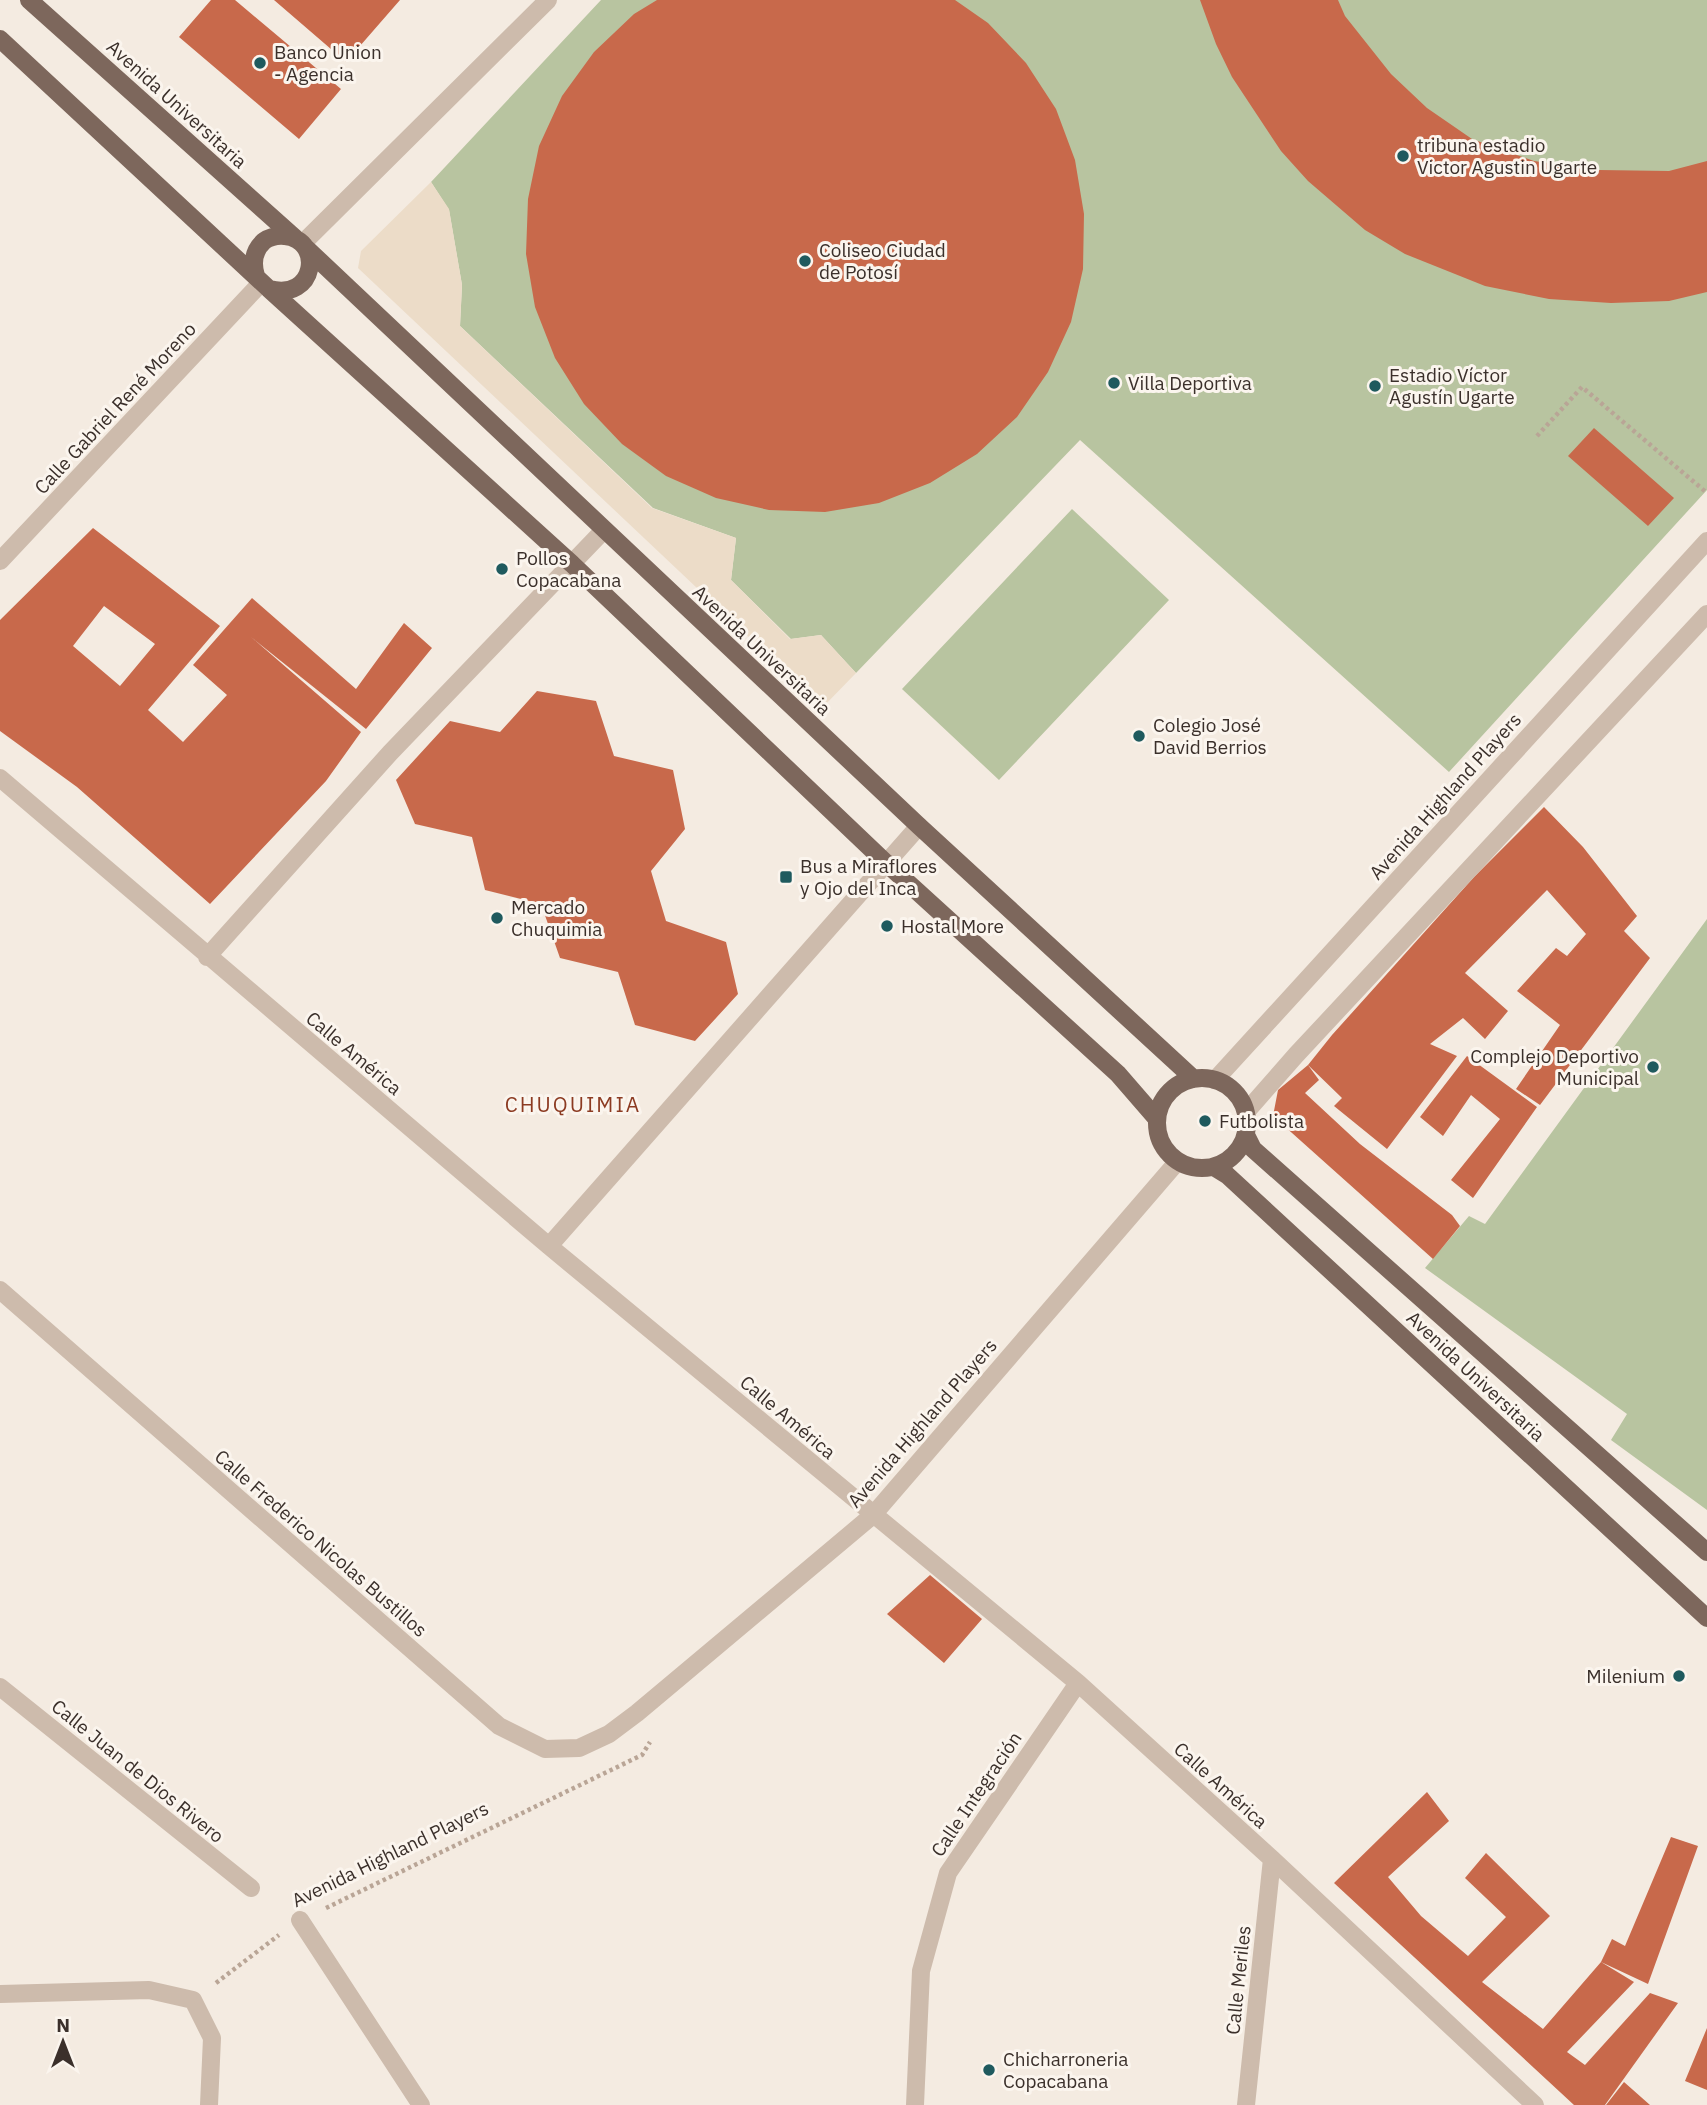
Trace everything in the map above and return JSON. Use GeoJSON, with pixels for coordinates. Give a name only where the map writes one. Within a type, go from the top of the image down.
{"type":"FeatureCollection","features":[{"type":"Feature","properties":{"kind":"main road","name":"Avenida Universitaria"},"geometry":{"type":"LineString","coordinates":[[29,0],[301,244],[919,826],[1194,1079]]}},
{"type":"Feature","properties":{"kind":"main road"},"geometry":{"type":"LineString","coordinates":[[0,39],[262,283],[572,564],[886,862],[1118,1074],[1157,1119],[1162,1143],[1178,1161],[1189,1166],[1214,1167],[1235,1155],[1246,1135],[1246,1112],[1240,1097],[1215,1080],[1194,1079],[1184,1082],[1165,1097],[1157,1119]]}},
{"type":"Feature","properties":{"kind":"main road"},"geometry":{"type":"LineString","coordinates":[[280,235],[301,244],[310,265],[303,282],[288,292],[262,283],[254,258],[263,242],[280,235]]}},
{"type":"Feature","properties":{"kind":"main road","name":"Avenida Universitaria"},"geometry":{"type":"LineString","coordinates":[[1246,1135],[1253,1149],[1707,1552]]}},
{"type":"Feature","properties":{"kind":"main road","name":"Avenida Universitaria"},"geometry":{"type":"LineString","coordinates":[[1214,1167],[1227,1175],[1707,1618]]}},
{"type":"Feature","properties":{"kind":"street"},"geometry":{"type":"LineString","coordinates":[[301,244],[548,0]]}},
{"type":"Feature","properties":{"kind":"street","name":"Calle Gabriel René Moreno"},"geometry":{"type":"LineString","coordinates":[[0,561],[262,283]]}},
{"type":"Feature","properties":{"kind":"street"},"geometry":{"type":"LineString","coordinates":[[207,957],[390,753],[604,530]]}},
{"type":"Feature","properties":{"kind":"street","name":"Avenida Highland Players"},"geometry":{"type":"LineString","coordinates":[[1215,1080],[1707,541]]}},
{"type":"Feature","properties":{"kind":"street"},"geometry":{"type":"LineString","coordinates":[[1246,1112],[1707,614]]}},
{"type":"Feature","properties":{"kind":"street","name":"Calle América"},"geometry":{"type":"LineString","coordinates":[[0,778],[548,1246],[1078,1683],[1272,1859],[1535,2105]]}},
{"type":"Feature","properties":{"kind":"street"},"geometry":{"type":"LineString","coordinates":[[548,1246],[919,826]]}},
{"type":"Feature","properties":{"kind":"street","name":"Avenida Highland Players"},"geometry":{"type":"LineString","coordinates":[[637,1713],[873,1515],[1178,1161]]}},
{"type":"Feature","properties":{"kind":"street","name":"Calle Frederico Nicolas Bustillos"},"geometry":{"type":"LineString","coordinates":[[0,1290],[499,1726],[545,1749],[579,1748],[609,1734],[637,1713]]}},
{"type":"Feature","properties":{"kind":"street","name":"Calle Integración"},"geometry":{"type":"LineString","coordinates":[[915,2105],[921,1971],[948,1873],[1078,1683]]}},
{"type":"Feature","properties":{"kind":"street","name":"Calle Juan de Dios Rivero"},"geometry":{"type":"LineString","coordinates":[[0,1687],[251,1888]]}},
{"type":"Feature","properties":{"kind":"street","name":"Calle Meriles"},"geometry":{"type":"LineString","coordinates":[[1246,2105],[1272,1859]]}},
{"type":"Feature","properties":{"kind":"street"},"geometry":{"type":"LineString","coordinates":[[300,1920],[421,2105]]}},
{"type":"Feature","properties":{"kind":"street"},"geometry":{"type":"LineString","coordinates":[[0,1994],[149,1990],[193,2000],[212,2038],[209,2105]]}},
{"type":"Feature","properties":{"kind":"path"},"geometry":{"type":"LineString","coordinates":[[1537,436],[1582,387],[1707,493]]}},
{"type":"Feature","properties":{"kind":"path","name":"Avenida Highland Players"},"geometry":{"type":"LineString","coordinates":[[193,2000],[300,1920],[642,1755]]}},
{"type":"Feature","properties":{"kind":"green space","name":"Villa Deportiva"},"geometry":{"type":"Polygon","coordinates":[[[601,0],[1707,0],[1707,490],[1449,772],[1080,440],[856,673],[821,635],[791,639],[731,580],[736,538],[653,508],[460,326],[462,285],[449,210],[431,182],[601,0]]]}},
{"type":"Feature","properties":{"kind":"green space"},"geometry":{"type":"Polygon","coordinates":[[[1072,509],[1169,600],[999,780],[902,689],[1072,509]]]}},
{"type":"Feature","properties":{"kind":"green space","name":"Complejo Deportivo Municipal"},"geometry":{"type":"Polygon","coordinates":[[[1707,919],[1707,1510],[1611,1440],[1627,1414],[1425,1268],[1469,1216],[1485,1224],[1707,919]]]}},
{"type":"Feature","properties":{"kind":"shaded area"},"geometry":{"type":"Polygon","coordinates":[[[431,182],[449,209],[462,285],[460,326],[652,508],[736,538],[731,580],[790,639],[821,635],[856,673],[823,707],[358,268],[361,251],[431,182]]]}},
{"type":"Feature","properties":{"kind":"building","name":"Banco Union - Agencia"},"geometry":{"type":"Polygon","coordinates":[[[211,0],[235,0],[341,89],[299,139],[179,37],[211,0]]]}},
{"type":"Feature","properties":{"kind":"building"},"geometry":{"type":"Polygon","coordinates":[[[274,0],[400,0],[346,62],[274,0]]]}},
{"type":"Feature","properties":{"kind":"building","name":"Coliseo Ciudad de Potosí"},"geometry":{"type":"Polygon","coordinates":[[[657,0],[955,0],[988,23],[1026,63],[1056,109],[1075,160],[1084,214],[1083,269],[1071,322],[1048,372],[1017,417],[977,454],[930,483],[879,503],[825,512],[769,510],[716,498],[666,476],[622,444],[584,404],[555,358],[535,307],[526,254],[528,199],[539,146],[562,96],[594,52],[634,14],[657,0]]]}},
{"type":"Feature","properties":{"kind":"building","name":"tribuna estadio Victor Agustin Ugarte"},"geometry":{"type":"Polygon","coordinates":[[[1200,0],[1338,0],[1345,16],[1391,74],[1427,108],[1472,139],[1534,161],[1599,170],[1669,171],[1707,161],[1707,292],[1669,301],[1611,303],[1549,299],[1485,286],[1405,254],[1365,230],[1308,181],[1281,151],[1232,77],[1216,44],[1200,0]]]}},
{"type":"Feature","properties":{"kind":"building"},"geometry":{"type":"Polygon","coordinates":[[[1594,428],[1674,498],[1648,526],[1568,456],[1594,428]]]}},
{"type":"Feature","properties":{"kind":"building"},"geometry":{"type":"Polygon","coordinates":[[[93,528],[220,626],[148,710],[183,742],[227,695],[193,665],[252,598],[356,689],[404,623],[432,648],[366,729],[251,637],[361,732],[326,781],[210,904],[77,787],[0,731],[0,620],[93,528]],[[104,606],[73,646],[120,686],[155,644],[104,606]]]}},
{"type":"Feature","properties":{"kind":"building"},"geometry":{"type":"Polygon","coordinates":[[[537,691],[596,701],[614,756],[673,770],[685,829],[651,871],[666,921],[726,942],[738,994],[695,1041],[635,1025],[618,972],[560,958],[541,904],[485,890],[472,837],[415,824],[396,780],[450,721],[500,732],[537,691]]]}},
{"type":"Feature","properties":{"kind":"building"},"geometry":{"type":"Polygon","coordinates":[[[1544,807],[1583,847],[1637,916],[1624,931],[1650,958],[1540,1105],[1516,1089],[1560,1025],[1517,991],[1556,948],[1567,956],[1586,934],[1547,890],[1465,973],[1508,1011],[1485,1039],[1463,1018],[1430,1044],[1457,1056],[1387,1149],[1334,1106],[1342,1098],[1308,1065],[1474,877],[1544,807]]]}},
{"type":"Feature","properties":{"kind":"building"},"geometry":{"type":"Polygon","coordinates":[[[1467,1056],[1537,1107],[1473,1198],[1451,1180],[1500,1119],[1471,1095],[1443,1136],[1420,1117],[1467,1056]]]}},
{"type":"Feature","properties":{"kind":"building"},"geometry":{"type":"Polygon","coordinates":[[[1308,1065],[1319,1080],[1305,1093],[1360,1144],[1452,1215],[1460,1226],[1433,1259],[1273,1116],[1278,1090],[1308,1065]]]}},
{"type":"Feature","properties":{"kind":"building"},"geometry":{"type":"Polygon","coordinates":[[[930,1575],[982,1619],[944,1663],[887,1614],[930,1575]]]}},
{"type":"Feature","properties":{"kind":"building"},"geometry":{"type":"Polygon","coordinates":[[[1427,1792],[1449,1821],[1388,1877],[1421,1916],[1468,1956],[1506,1917],[1465,1878],[1486,1853],[1550,1916],[1482,1982],[1543,2029],[1601,1962],[1634,1982],[1567,2052],[1585,2065],[1650,1993],[1678,2003],[1605,2105],[1574,2105],[1334,1883],[1427,1792]]]}},
{"type":"Feature","properties":{"kind":"building"},"geometry":{"type":"Polygon","coordinates":[[[1671,1837],[1698,1846],[1648,1984],[1601,1962],[1612,1939],[1625,1946],[1671,1837]]]}},
{"type":"Feature","properties":{"kind":"building"},"geometry":{"type":"Polygon","coordinates":[[[1707,2028],[1707,2090],[1685,2081],[1707,2028]]]}},
{"type":"Feature","properties":{"kind":"building"},"geometry":{"type":"Polygon","coordinates":[[[1624,2082],[1650,2105],[1606,2105],[1624,2082]]]}},
{"type":"Feature","properties":{"kind":"place","name":"Banco Union - Agencia"},"geometry":{"type":"Point","coordinates":[260,63]}},
{"type":"Feature","properties":{"kind":"place","name":"tribuna estadio Victor Agustin Ugarte"},"geometry":{"type":"Point","coordinates":[1403,156]}},
{"type":"Feature","properties":{"kind":"place","name":"Coliseo Ciudad de Potosí"},"geometry":{"type":"Point","coordinates":[805,261]}},
{"type":"Feature","properties":{"kind":"place","name":"Villa Deportiva"},"geometry":{"type":"Point","coordinates":[1114,383]}},
{"type":"Feature","properties":{"kind":"place","name":"Estadio Víctor Agustín Ugarte"},"geometry":{"type":"Point","coordinates":[1375,386]}},
{"type":"Feature","properties":{"kind":"place","name":"Pollos Copacabana"},"geometry":{"type":"Point","coordinates":[502,569]}},
{"type":"Feature","properties":{"kind":"place","name":"Colegio José David Berrios"},"geometry":{"type":"Point","coordinates":[1139,736]}},
{"type":"Feature","properties":{"kind":"place","name":"Bus a Miraflores y Ojo del Inca"},"geometry":{"type":"Point","coordinates":[786,877]}},
{"type":"Feature","properties":{"kind":"place","name":"Mercado Chuquimia"},"geometry":{"type":"Point","coordinates":[497,918]}},
{"type":"Feature","properties":{"kind":"place","name":"Hostal More"},"geometry":{"type":"Point","coordinates":[887,926]}},
{"type":"Feature","properties":{"kind":"place","name":"Complejo Deportivo Municipal"},"geometry":{"type":"Point","coordinates":[1653,1067]}},
{"type":"Feature","properties":{"kind":"place","name":"Futbolista"},"geometry":{"type":"Point","coordinates":[1205,1121]}},
{"type":"Feature","properties":{"kind":"place","name":"Milenium"},"geometry":{"type":"Point","coordinates":[1679,1676]}},
{"type":"Feature","properties":{"kind":"place","name":"Chicharroneria Copacabana"},"geometry":{"type":"Point","coordinates":[989,2070]}},
{"type":"Feature","properties":{"kind":"district","name":"CHUQUIMIA"},"geometry":{"type":"Point","coordinates":[573,1105]}}]}
